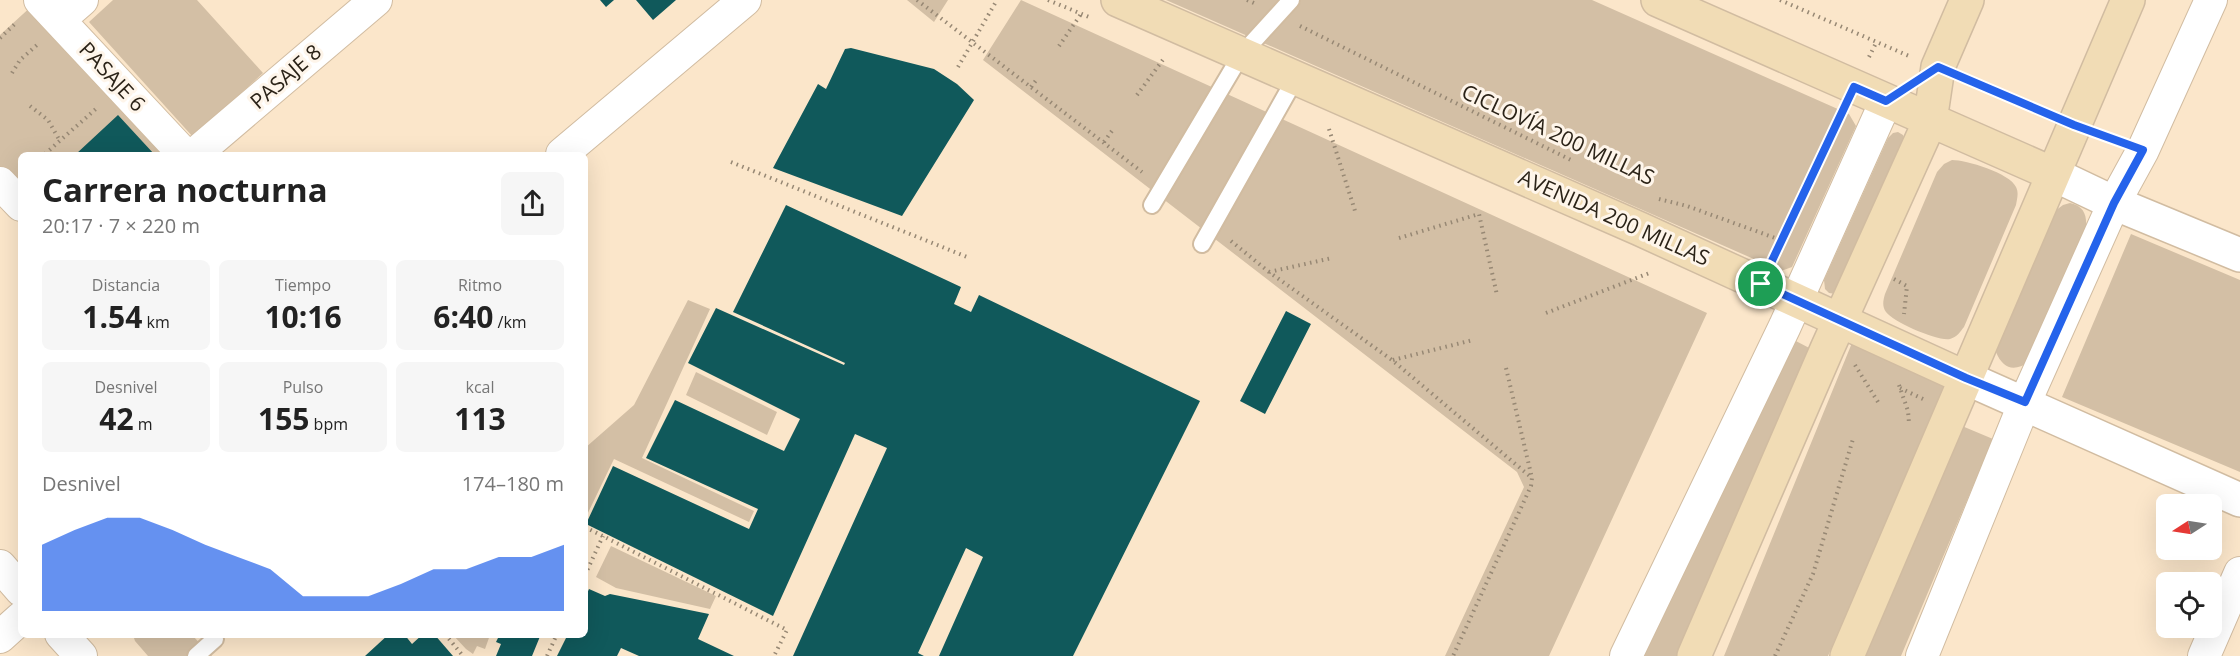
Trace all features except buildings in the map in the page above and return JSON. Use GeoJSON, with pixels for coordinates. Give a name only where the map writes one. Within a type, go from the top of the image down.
{"type":"FeatureCollection","features":[{"type":"Feature","properties":{"kind":"main road","name":"AVENIDA 200 MILLAS"},"geometry":{"type":"LineString","coordinates":[[1118,0],[1840,319],[1966,378]]}},
{"type":"Feature","properties":{"kind":"main road"},"geometry":{"type":"LineString","coordinates":[[1658,0],[2053,174]]}},
{"type":"Feature","properties":{"kind":"main road"},"geometry":{"type":"LineString","coordinates":[[1694,656],[1840,319],[1930,121],[1938,67],[1967,0]]}},
{"type":"Feature","properties":{"kind":"main road"},"geometry":{"type":"LineString","coordinates":[[1847,656],[2128,0]]}},
{"type":"Feature","properties":{"kind":"main road"},"geometry":{"type":"LineString","coordinates":[[1886,101],[1938,67]]}},
{"type":"Feature","properties":{"kind":"street"},"geometry":{"type":"LineString","coordinates":[[47,20],[82,0]]}},
{"type":"Feature","properties":{"kind":"street","name":"PASAJE 8"},"geometry":{"type":"LineString","coordinates":[[197,152],[376,0]]}},
{"type":"Feature","properties":{"kind":"street"},"geometry":{"type":"LineString","coordinates":[[1922,656],[2025,402],[2114,203],[2143,150],[2211,0]]}},
{"type":"Feature","properties":{"kind":"street"},"geometry":{"type":"LineString","coordinates":[[564,152],[738,2]]}},
{"type":"Feature","properties":{"kind":"street","name":"PASAJE 6"},"geometry":{"type":"LineString","coordinates":[[47,20],[182,152]]}},
{"type":"Feature","properties":{"kind":"street"},"geometry":{"type":"LineString","coordinates":[[1626,656],[1796,300],[1886,101]]}},
{"type":"Feature","properties":{"kind":"street"},"geometry":{"type":"LineString","coordinates":[[2053,174],[2114,203],[2240,255]]}},
{"type":"Feature","properties":{"kind":"street"},"geometry":{"type":"LineString","coordinates":[[0,183],[18,203]]}},
{"type":"Feature","properties":{"kind":"street","name":"AVENIDA 200 MILLAS"},"geometry":{"type":"LineString","coordinates":[[1966,378],[2025,402],[2240,500]]}},
{"type":"Feature","properties":{"kind":"street"},"geometry":{"type":"LineString","coordinates":[[0,566],[18,587]]}},
{"type":"Feature","properties":{"kind":"street"},"geometry":{"type":"LineString","coordinates":[[2204,656],[2240,573]]}},
{"type":"Feature","properties":{"kind":"street"},"geometry":{"type":"LineString","coordinates":[[0,637],[18,621]]}},
{"type":"Feature","properties":{"kind":"street"},"geometry":{"type":"LineString","coordinates":[[65,638],[81,656]]}},
{"type":"Feature","properties":{"kind":"lane"},"geometry":{"type":"LineString","coordinates":[[1152,205],[1240,55],[1291,0]]}},
{"type":"Feature","properties":{"kind":"lane"},"geometry":{"type":"LineString","coordinates":[[1202,244],[1295,79]]}},
{"type":"Feature","properties":{"kind":"lane"},"geometry":{"type":"LineString","coordinates":[[196,656],[215,639]]}},
{"type":"Feature","properties":{"kind":"path"},"geometry":{"type":"LineString","coordinates":[[917,0],[1162,187]]}},
{"type":"Feature","properties":{"kind":"path"},"geometry":{"type":"LineString","coordinates":[[958,67],[997,0]]}},
{"type":"Feature","properties":{"kind":"path","name":"CICLOVÍA 200 MILLAS"},"geometry":{"type":"LineString","coordinates":[[1247,0],[1577,162]]}},
{"type":"Feature","properties":{"kind":"path"},"geometry":{"type":"LineString","coordinates":[[1780,0],[1876,43],[2074,125]]}},
{"type":"Feature","properties":{"kind":"path"},"geometry":{"type":"LineString","coordinates":[[1059,46],[1081,14]]}},
{"type":"Feature","properties":{"kind":"path"},"geometry":{"type":"LineString","coordinates":[[12,73],[47,20]]}},
{"type":"Feature","properties":{"kind":"path"},"geometry":{"type":"LineString","coordinates":[[1761,284],[1876,43]]}},
{"type":"Feature","properties":{"kind":"path"},"geometry":{"type":"LineString","coordinates":[[1137,95],[1168,52]]}},
{"type":"Feature","properties":{"kind":"path"},"geometry":{"type":"LineString","coordinates":[[1031,87],[1037,79]]}},
{"type":"Feature","properties":{"kind":"path"},"geometry":{"type":"LineString","coordinates":[[47,152],[104,102]]}},
{"type":"Feature","properties":{"kind":"path"},"geometry":{"type":"LineString","coordinates":[[30,106],[48,120],[60,141]]}},
{"type":"Feature","properties":{"kind":"path"},"geometry":{"type":"LineString","coordinates":[[1327,121],[1356,214]]}},
{"type":"Feature","properties":{"kind":"path"},"geometry":{"type":"LineString","coordinates":[[1104,142],[1114,128]]}},
{"type":"Feature","properties":{"kind":"path"},"geometry":{"type":"LineString","coordinates":[[731,162],[967,257]]}},
{"type":"Feature","properties":{"kind":"path","name":"CICLOVÍA 200 MILLAS"},"geometry":{"type":"LineString","coordinates":[[1652,197],[1687,206],[1791,244]]}},
{"type":"Feature","properties":{"kind":"path"},"geometry":{"type":"LineString","coordinates":[[1399,238],[1479,214],[1497,295]]}},
{"type":"Feature","properties":{"kind":"path"},"geometry":{"type":"LineString","coordinates":[[1212,226],[1269,272],[1392,360],[1532,478]]}},
{"type":"Feature","properties":{"kind":"path"},"geometry":{"type":"LineString","coordinates":[[1269,272],[1332,258]]}},
{"type":"Feature","properties":{"kind":"path"},"geometry":{"type":"LineString","coordinates":[[1546,313],[1662,268]]}},
{"type":"Feature","properties":{"kind":"path"},"geometry":{"type":"LineString","coordinates":[[1862,272],[1879,280],[1886,276],[1907,286],[1899,347],[1899,387],[1908,411],[1910,432]]}},
{"type":"Feature","properties":{"kind":"path"},"geometry":{"type":"LineString","coordinates":[[1392,360],[1473,340]]}},
{"type":"Feature","properties":{"kind":"path"},"geometry":{"type":"LineString","coordinates":[[1855,364],[1878,402]]}},
{"type":"Feature","properties":{"kind":"path"},"geometry":{"type":"LineString","coordinates":[[1453,656],[1531,486],[1532,478],[1506,368]]}},
{"type":"Feature","properties":{"kind":"path"},"geometry":{"type":"LineString","coordinates":[[1775,656],[1813,574],[1853,439]]}},
{"type":"Feature","properties":{"kind":"path"},"geometry":{"type":"LineString","coordinates":[[588,528],[787,630],[774,656]]}},
{"type":"Feature","properties":{"kind":"path"},"geometry":{"type":"LineString","coordinates":[[588,568],[603,536]]}},
{"type":"Feature","properties":{"kind":"path"},"geometry":{"type":"LineString","coordinates":[[1496,565],[1502,569]]}},
{"type":"Feature","properties":{"kind":"path"},"geometry":{"type":"LineString","coordinates":[[448,638],[463,656]]}},
{"type":"Feature","properties":{"kind":"path"},"geometry":{"type":"LineString","coordinates":[[548,656],[555,638]]}},
{"type":"Feature","properties":{"kind":"shaded area"},"geometry":{"type":"Polygon","coordinates":[[[113,0],[197,0],[263,73],[193,137],[89,22],[113,0]]]}},
{"type":"Feature","properties":{"kind":"shaded area"},"geometry":{"type":"Polygon","coordinates":[[[907,0],[948,0],[934,22],[907,0]]]}},
{"type":"Feature","properties":{"kind":"shaded area"},"geometry":{"type":"Polygon","coordinates":[[[1021,0],[1707,313],[1549,656],[1445,656],[1524,487],[1517,472],[983,60],[1021,0]]]}},
{"type":"Feature","properties":{"kind":"shaded area"},"geometry":{"type":"Polygon","coordinates":[[[1166,0],[1592,0],[1849,114],[1856,126],[1792,267],[1781,271],[1166,0]]]}},
{"type":"Feature","properties":{"kind":"shaded area"},"geometry":{"type":"Polygon","coordinates":[[[34,4],[170,152],[18,152],[18,190],[0,170],[0,35],[34,4]]]}},
{"type":"Feature","properties":{"kind":"shaded area"},"geometry":{"type":"Polygon","coordinates":[[[1898,132],[1903,135],[1905,141],[1836,294],[1829,293],[1825,289],[1824,280],[1888,138],[1898,132]]]}},
{"type":"Feature","properties":{"kind":"shaded area"},"geometry":{"type":"Polygon","coordinates":[[[1952,160],[1967,162],[1997,172],[2012,182],[2018,196],[1964,327],[1955,337],[1944,339],[1897,321],[1886,312],[1883,303],[1937,172],[1944,164],[1952,160]]]}},
{"type":"Feature","properties":{"kind":"shaded area"},"geometry":{"type":"Polygon","coordinates":[[[2070,203],[2079,206],[2084,212],[2086,228],[2029,362],[2018,367],[2010,367],[2002,362],[1996,352],[2055,211],[2070,203]]]}},
{"type":"Feature","properties":{"kind":"shaded area"},"geometry":{"type":"Polygon","coordinates":[[[2131,234],[2240,280],[2240,472],[2062,397],[2131,234]]]}},
{"type":"Feature","properties":{"kind":"shaded area"},"geometry":{"type":"Polygon","coordinates":[[[688,300],[710,309],[642,458],[754,511],[749,522],[614,459],[588,513],[588,445],[634,405],[688,300]]]}},
{"type":"Feature","properties":{"kind":"shaded area"},"geometry":{"type":"Polygon","coordinates":[[[1854,338],[1947,382],[1828,656],[1724,656],[1854,338]]]}},
{"type":"Feature","properties":{"kind":"shaded area"},"geometry":{"type":"Polygon","coordinates":[[[1792,339],[1817,352],[1686,656],[1643,656],[1792,339]]]}},
{"type":"Feature","properties":{"kind":"shaded area"},"geometry":{"type":"Polygon","coordinates":[[[696,372],[777,412],[767,435],[686,395],[696,372]]]}},
{"type":"Feature","properties":{"kind":"shaded area"},"geometry":{"type":"Polygon","coordinates":[[[1962,426],[1993,439],[1901,656],[1865,656],[1962,426]]]}},
{"type":"Feature","properties":{"kind":"shaded area"},"geometry":{"type":"Polygon","coordinates":[[[611,546],[716,596],[710,609],[616,588],[596,577],[611,546]]]}},
{"type":"Feature","properties":{"kind":"shaded area"},"geometry":{"type":"Polygon","coordinates":[[[134,638],[195,638],[212,656],[148,656],[134,638]]]}},
{"type":"Feature","properties":{"kind":"shaded area"},"geometry":{"type":"Polygon","coordinates":[[[456,638],[489,638],[485,649],[477,646],[473,654],[456,638]]]}},
{"type":"Feature","properties":{"kind":"route"},"geometry":{"type":"LineString","coordinates":[[1938,67],[2074,125],[2143,150],[2114,203],[2025,402],[1966,378],[1761,284],[1854,87],[1886,101],[1938,67]]}}]}
